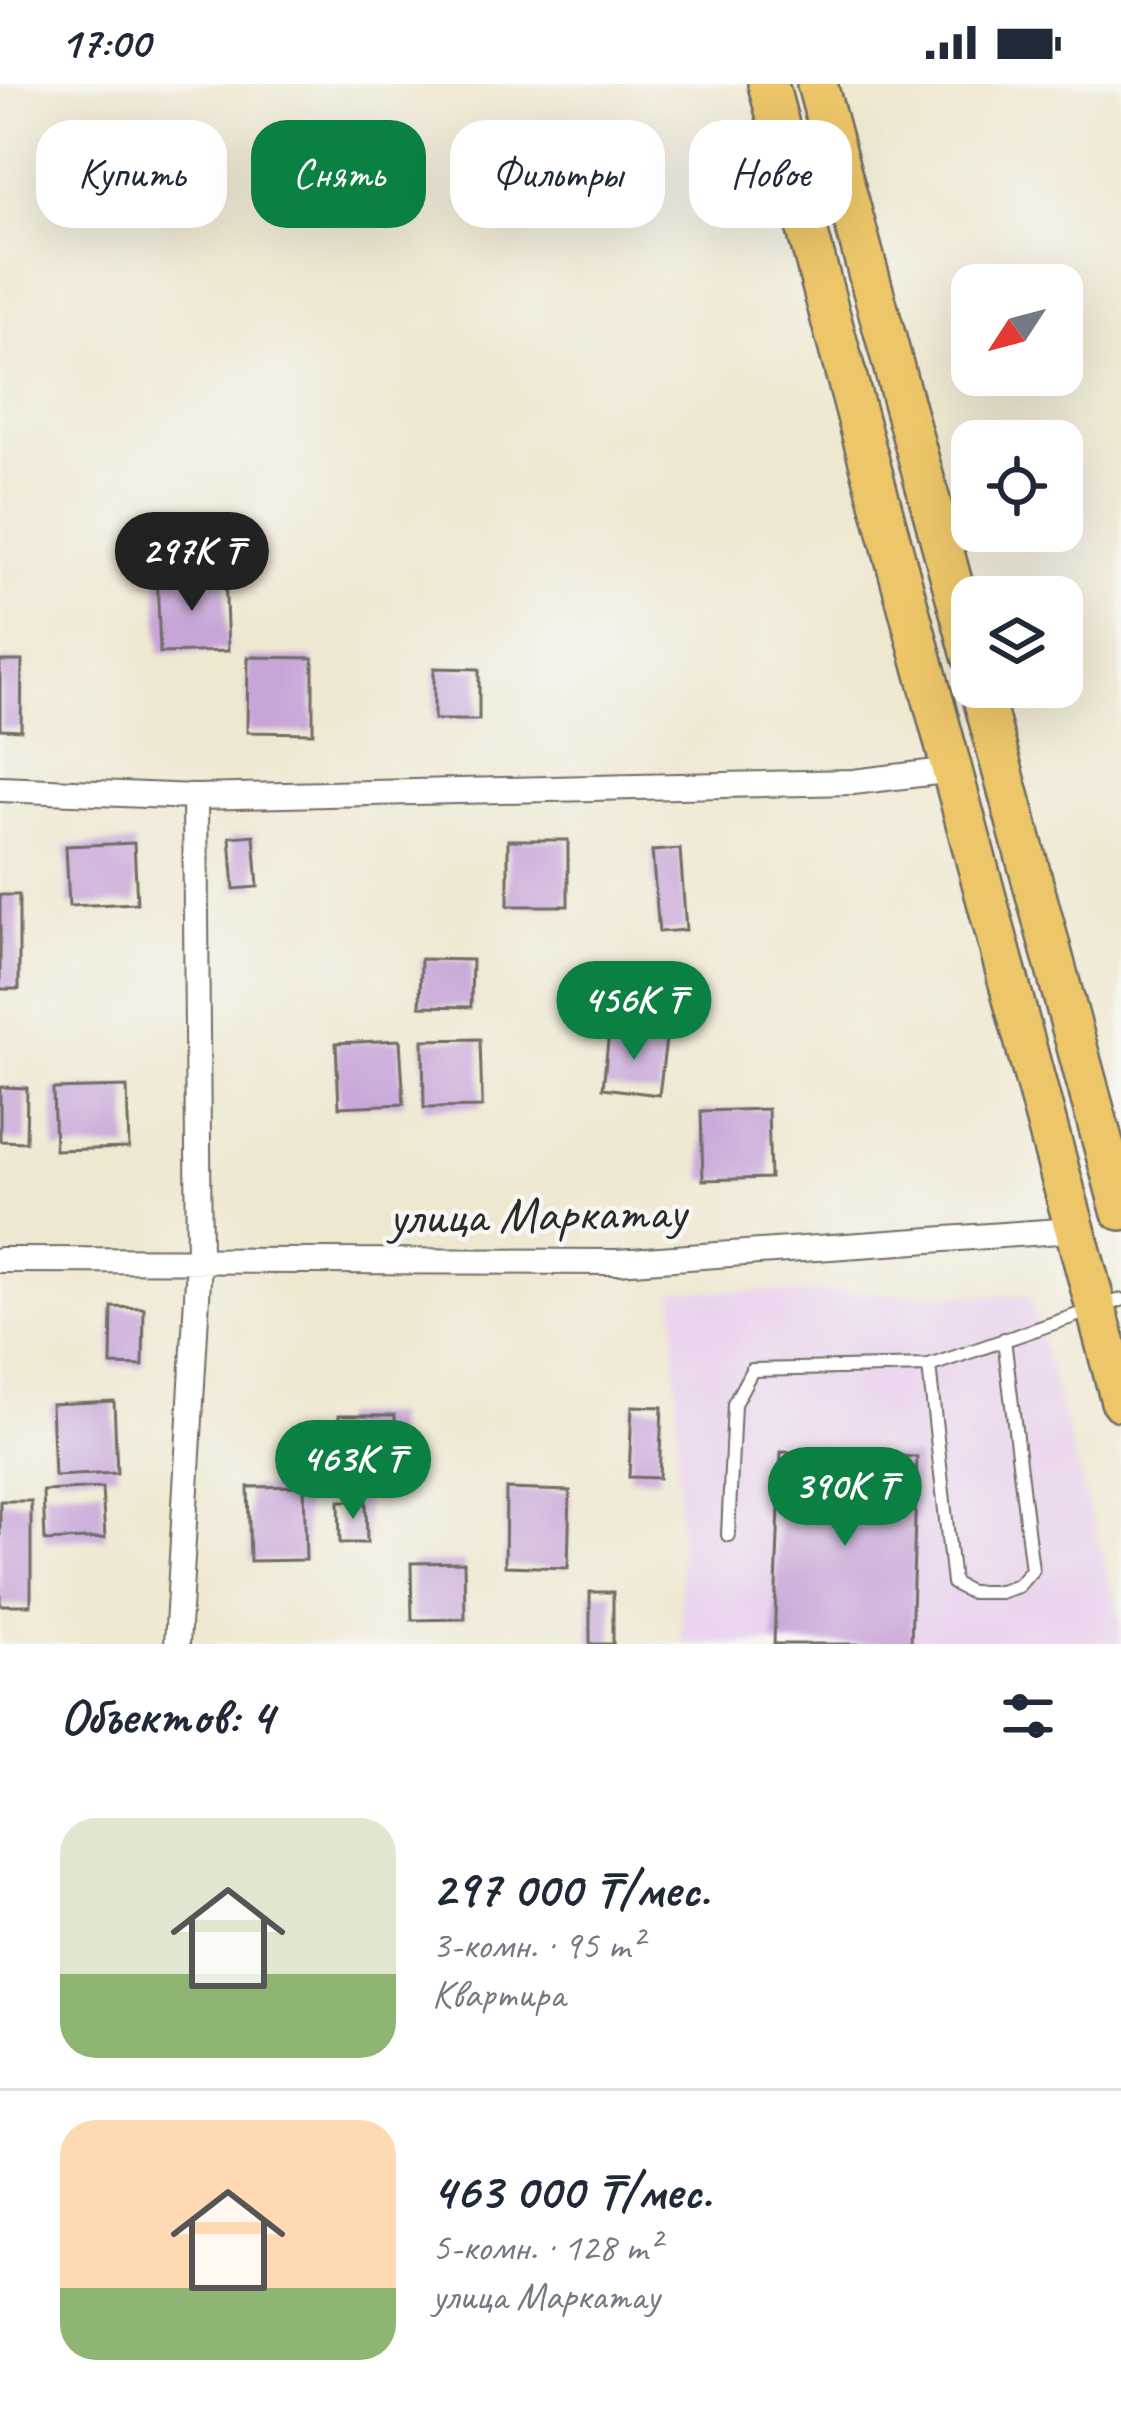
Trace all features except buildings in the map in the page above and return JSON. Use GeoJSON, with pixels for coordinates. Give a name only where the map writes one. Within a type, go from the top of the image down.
{"type":"FeatureCollection","features":[{"type":"Feature","properties":{"kind":"main road"},"geometry":{"type":"LineString","coordinates":[[768,84],[1074,1230],[1108,1303],[1121,1401]]}},
{"type":"Feature","properties":{"kind":"main road"},"geometry":{"type":"LineString","coordinates":[[817,84],[951,579]]}},
{"type":"Feature","properties":{"kind":"main road"},"geometry":{"type":"LineString","coordinates":[[986,708],[1121,1210]]}},
{"type":"Feature","properties":{"kind":"street"},"geometry":{"type":"LineString","coordinates":[[0,789],[195,796],[853,782],[953,770]]}},
{"type":"Feature","properties":{"kind":"street"},"geometry":{"type":"LineString","coordinates":[[177,1644],[200,1262],[195,796]]}},
{"type":"Feature","properties":{"kind":"street","name":"улица Маркатау"},"geometry":{"type":"LineString","coordinates":[[0,1260],[617,1262],[1074,1230]]}},
{"type":"Feature","properties":{"kind":"lane"},"geometry":{"type":"LineString","coordinates":[[728,1535],[734,1404],[752,1370],[929,1366],[1108,1303]]}},
{"type":"Feature","properties":{"kind":"lane"},"geometry":{"type":"LineString","coordinates":[[929,1366],[952,1582],[970,1592],[1000,1592],[1018,1586],[1032,1570],[1004,1339]]}},
{"type":"Feature","properties":{"kind":"shaded area"},"geometry":{"type":"Polygon","coordinates":[[[674,1290],[1029,1296],[1121,1622],[1121,1644],[682,1644],[674,1290]]]}}]}
